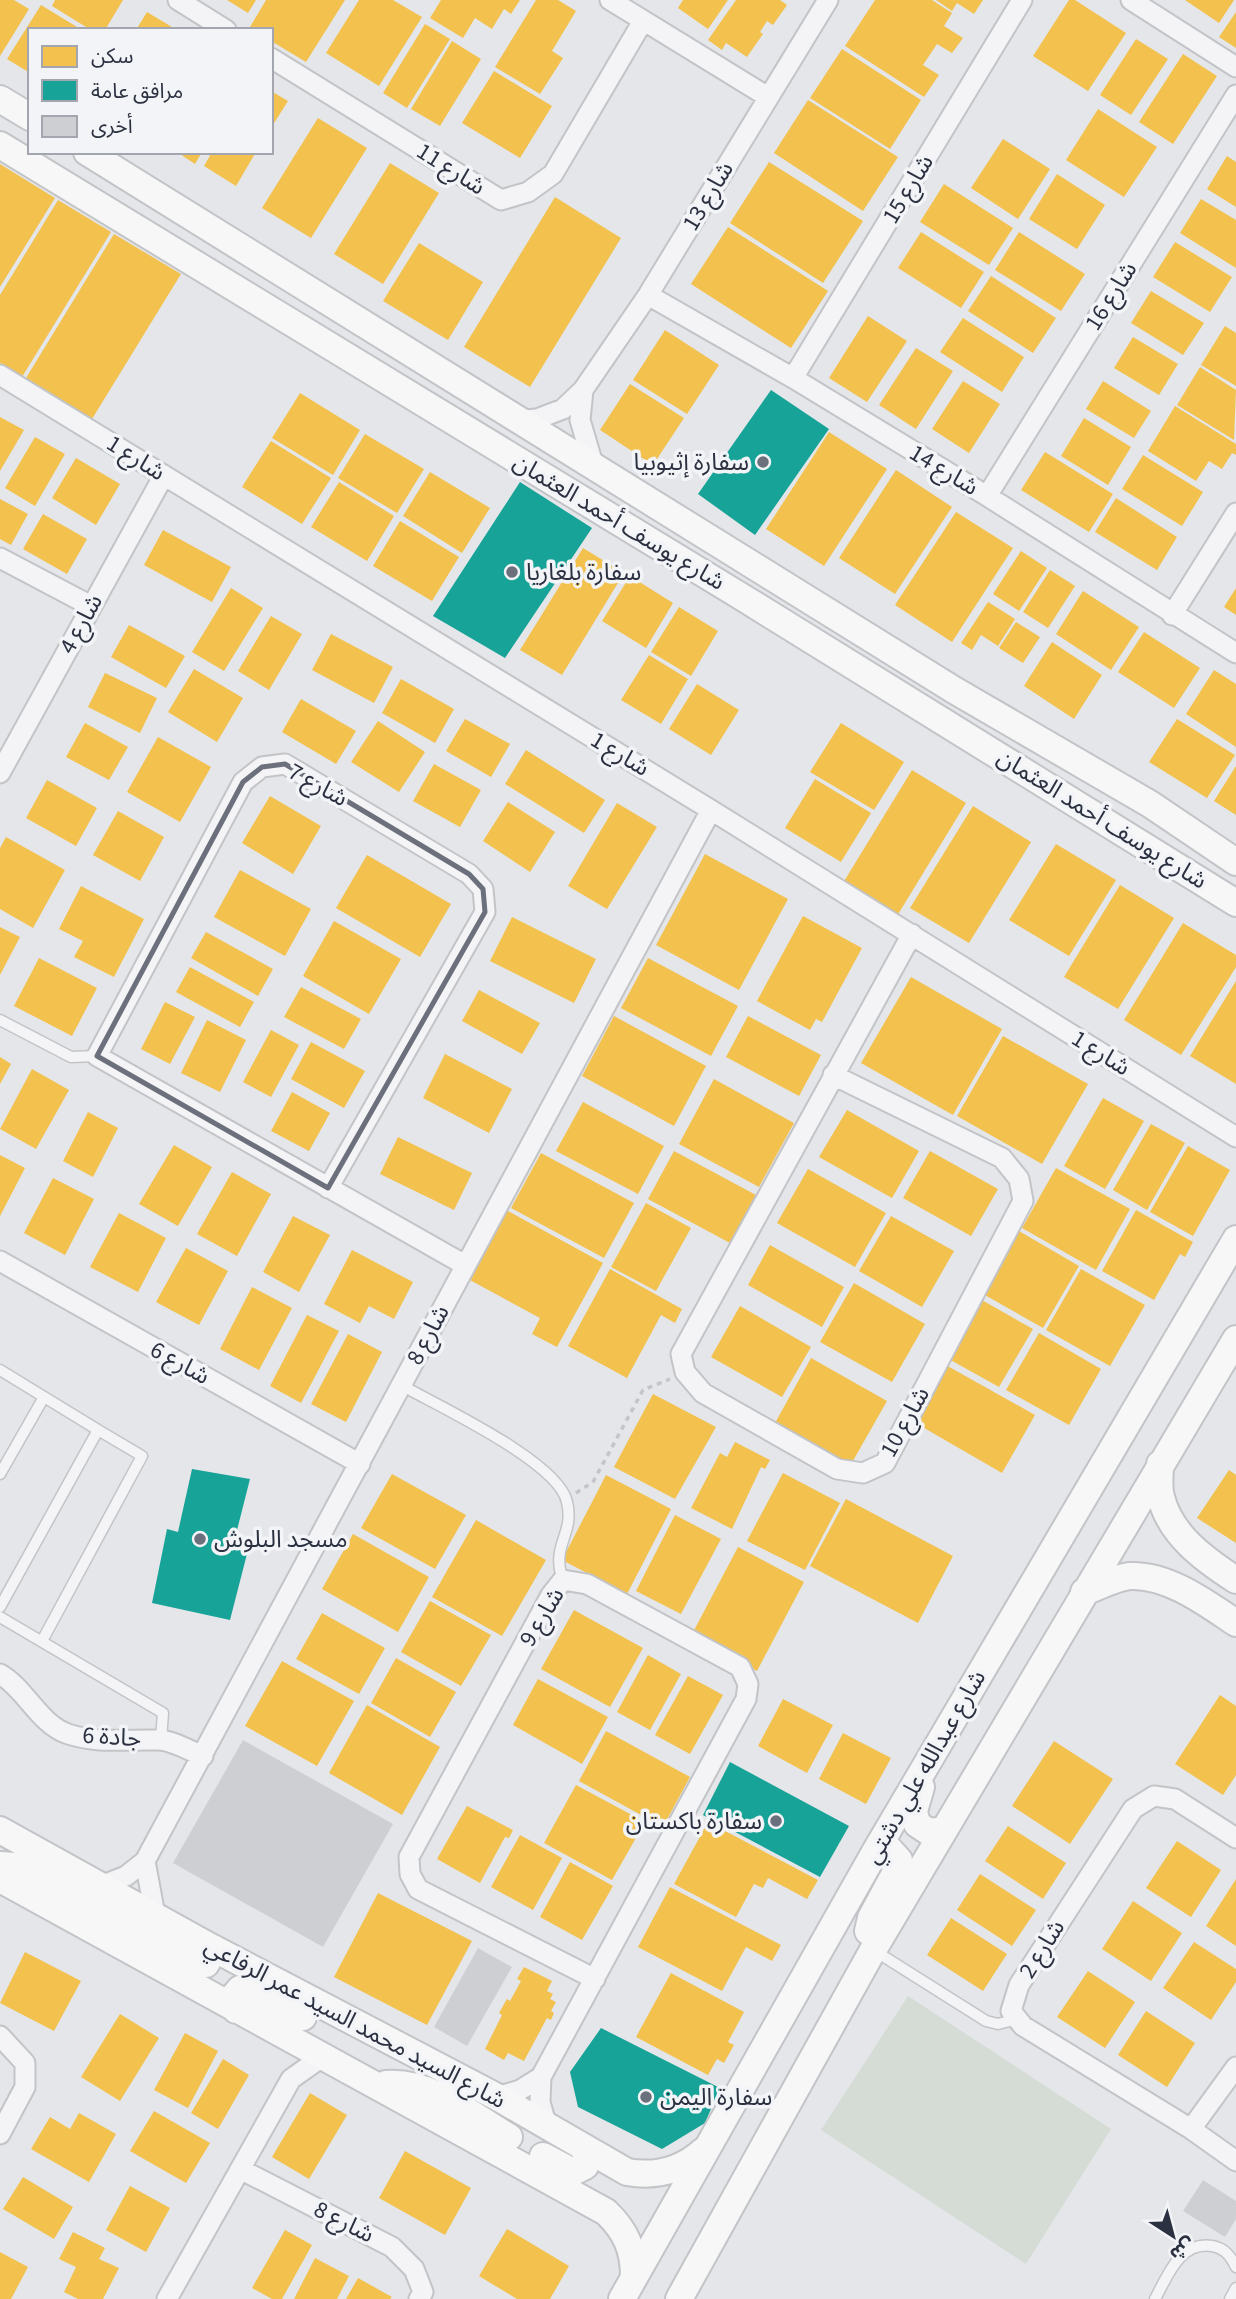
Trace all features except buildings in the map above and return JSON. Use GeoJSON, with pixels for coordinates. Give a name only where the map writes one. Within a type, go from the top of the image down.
{"type":"FeatureCollection","features":[{"type":"Feature","properties":{"kind":"street"},"geometry":{"type":"LineString","coordinates":[[178,0],[223,28]]}},
{"type":"Feature","properties":{"kind":"street"},"geometry":{"type":"LineString","coordinates":[[610,0],[768,97]]}},
{"type":"Feature","properties":{"kind":"street","name":"شارع 13"},"geometry":{"type":"LineString","coordinates":[[523,420],[537,419],[563,409],[583,390],[648,295],[828,0]]}},
{"type":"Feature","properties":{"kind":"street","name":"شارع 15"},"geometry":{"type":"LineString","coordinates":[[793,378],[1022,0]]}},
{"type":"Feature","properties":{"kind":"street"},"geometry":{"type":"LineString","coordinates":[[1131,0],[1236,67]]}},
{"type":"Feature","properties":{"kind":"street","name":"شارع 11"},"geometry":{"type":"LineString","coordinates":[[273,59],[501,200],[528,192],[553,174],[643,21]]}},
{"type":"Feature","properties":{"kind":"street","name":"شارع 16"},"geometry":{"type":"LineString","coordinates":[[987,496],[1236,95]]}},
{"type":"Feature","properties":{"kind":"street"},"geometry":{"type":"LineString","coordinates":[[0,99],[28,116]]}},
{"type":"Feature","properties":{"kind":"street","name":"شارع يوسف أحمد العثمان"},"geometry":{"type":"LineString","coordinates":[[0,145],[986,746],[1236,903]]}},
{"type":"Feature","properties":{"kind":"street","name":"شارع يوسف أحمد العثمان"},"geometry":{"type":"LineString","coordinates":[[91,154],[954,690],[1150,804],[1236,862]]}},
{"type":"Feature","properties":{"kind":"street","name":"شارع 14"},"geometry":{"type":"LineString","coordinates":[[648,295],[793,378],[987,496],[1236,653]]}},
{"type":"Feature","properties":{"kind":"street","name":"شارع 1"},"geometry":{"type":"LineString","coordinates":[[0,375],[912,934],[1236,1138]]}},
{"type":"Feature","properties":{"kind":"street"},"geometry":{"type":"LineString","coordinates":[[583,390],[580,420],[593,464]]}},
{"type":"Feature","properties":{"kind":"street","name":"شارع 4"},"geometry":{"type":"LineString","coordinates":[[0,773],[164,475]]}},
{"type":"Feature","properties":{"kind":"street"},"geometry":{"type":"LineString","coordinates":[[1172,615],[1236,513]]}},
{"type":"Feature","properties":{"kind":"street"},"geometry":{"type":"LineString","coordinates":[[0,558],[91,606]]}},
{"type":"Feature","properties":{"kind":"street"},"geometry":{"type":"LineString","coordinates":[[742,597],[753,596],[779,603],[951,712],[957,709],[959,702],[954,690]]}},
{"type":"Feature","properties":{"kind":"street"},"geometry":{"type":"LineString","coordinates":[[986,746],[989,735],[1004,733],[1119,801],[1138,807],[1150,804]]}},
{"type":"Feature","properties":{"kind":"street","name":"شارع 7"},"geometry":{"type":"LineString","coordinates":[[97,1056],[243,782],[262,767],[285,764],[469,874],[483,889],[485,912],[328,1188]]}},
{"type":"Feature","properties":{"kind":"street","name":"شارع 8"},"geometry":{"type":"LineString","coordinates":[[103,1885],[126,1876],[145,1861],[711,810]]}},
{"type":"Feature","properties":{"kind":"street"},"geometry":{"type":"LineString","coordinates":[[1168,860],[1180,856],[1190,859],[1236,887]]}},
{"type":"Feature","properties":{"kind":"street"},"geometry":{"type":"LineString","coordinates":[[685,1372],[681,1354],[912,934]]}},
{"type":"Feature","properties":{"kind":"street"},"geometry":{"type":"LineString","coordinates":[[97,1056],[465,1265]]}},
{"type":"Feature","properties":{"kind":"street","name":"شارع 10"},"geometry":{"type":"LineString","coordinates":[[685,1372],[703,1393],[837,1469],[863,1473],[885,1463],[1023,1201],[1018,1179],[1002,1158],[833,1075]]}},
{"type":"Feature","properties":{"kind":"street","name":"شارع عبدالله علي دشتي"},"geometry":{"type":"LineString","coordinates":[[628,2288],[875,1852],[1236,1239]]}},
{"type":"Feature","properties":{"kind":"street","name":"شارع 6"},"geometry":{"type":"LineString","coordinates":[[0,1261],[360,1464]]}},
{"type":"Feature","properties":{"kind":"street","name":"شارع عبدالله علي دشتي"},"geometry":{"type":"LineString","coordinates":[[679,2299],[943,1829],[1236,1339]]}},
{"type":"Feature","properties":{"kind":"street"},"geometry":{"type":"LineString","coordinates":[[1160,1464],[1160,1496],[1175,1528],[1194,1549],[1229,1576]]}},
{"type":"Feature","properties":{"kind":"street"},"geometry":{"type":"LineString","coordinates":[[1198,1598],[1197,1582],[1201,1576],[1215,1570],[1229,1576]]}},
{"type":"Feature","properties":{"kind":"street"},"geometry":{"type":"LineString","coordinates":[[1084,1592],[1130,1576],[1157,1580],[1198,1598],[1236,1623]]}},
{"type":"Feature","properties":{"kind":"street","name":"شارع 9"},"geometry":{"type":"LineString","coordinates":[[541,2077],[595,1979],[746,1699],[748,1684],[740,1667],[587,1584],[563,1580],[551,1595],[409,1857],[410,1874],[418,1889],[595,1979]]}},
{"type":"Feature","properties":{"kind":"street","name":"جادة 6"},"geometry":{"type":"LineString","coordinates":[[0,1674],[10,1680],[29,1703],[64,1733],[95,1741],[161,1740],[203,1756]]}},
{"type":"Feature","properties":{"kind":"street"},"geometry":{"type":"LineString","coordinates":[[935,1749],[919,1793],[914,1818],[917,1824],[929,1832],[943,1829]]}},
{"type":"Feature","properties":{"kind":"street","name":"شارع 2"},"geometry":{"type":"LineString","coordinates":[[1017,2019],[1011,2011],[1019,1984],[1133,1809],[1154,1796],[1175,1799],[1236,1838]]}},
{"type":"Feature","properties":{"kind":"street","name":"شارع السيد محمد السيد عمر الرفاعي"},"geometry":{"type":"LineString","coordinates":[[0,1830],[209,1946],[497,2097],[626,2172],[655,2174],[681,2167],[702,2152],[711,2141]]}},
{"type":"Feature","properties":{"kind":"street"},"geometry":{"type":"LineString","coordinates":[[873,1950],[868,1934],[871,1917],[898,1868],[899,1860],[889,1849],[875,1852]]}},
{"type":"Feature","properties":{"kind":"street"},"geometry":{"type":"LineString","coordinates":[[145,1861],[155,1914]]}},
{"type":"Feature","properties":{"kind":"street"},"geometry":{"type":"LineString","coordinates":[[0,1866],[15,1866],[192,1963],[206,1964],[212,1952],[209,1946]]}},
{"type":"Feature","properties":{"kind":"street","name":"شارع السيد محمد السيد عمر الرفاعي"},"geometry":{"type":"LineString","coordinates":[[0,1879],[606,2212],[626,2235],[631,2248],[628,2288]]}},
{"type":"Feature","properties":{"kind":"street"},"geometry":{"type":"LineString","coordinates":[[236,2010],[234,1996],[240,1989],[248,1988],[381,2057],[417,2057]]}},
{"type":"Feature","properties":{"kind":"street"},"geometry":{"type":"LineString","coordinates":[[1017,2019],[1023,2026],[1191,2129],[1236,2161]]}},
{"type":"Feature","properties":{"kind":"street"},"geometry":{"type":"LineString","coordinates":[[0,2036],[26,2063],[25,2087],[0,2134]]}},
{"type":"Feature","properties":{"kind":"street"},"geometry":{"type":"LineString","coordinates":[[167,2299],[291,2079],[294,2059],[290,2040]]}},
{"type":"Feature","properties":{"kind":"street"},"geometry":{"type":"LineString","coordinates":[[291,2079],[322,2057]]}},
{"type":"Feature","properties":{"kind":"street"},"geometry":{"type":"LineString","coordinates":[[1191,2129],[1236,2067]]}},
{"type":"Feature","properties":{"kind":"street"},"geometry":{"type":"LineString","coordinates":[[497,2097],[520,2090],[541,2077]]}},
{"type":"Feature","properties":{"kind":"street"},"geometry":{"type":"LineString","coordinates":[[541,2077],[540,2102],[547,2127]]}},
{"type":"Feature","properties":{"kind":"street"},"geometry":{"type":"LineString","coordinates":[[378,2085],[399,2083],[423,2088],[573,2172],[585,2166],[588,2159],[582,2147]]}},
{"type":"Feature","properties":{"kind":"street","name":"شارع 8"},"geometry":{"type":"LineString","coordinates":[[240,2169],[392,2247],[414,2269],[423,2292],[419,2299]]}},
{"type":"Feature","properties":{"kind":"lane"},"geometry":{"type":"LineString","coordinates":[[0,1020],[71,1057],[97,1056]]}},
{"type":"Feature","properties":{"kind":"lane"},"geometry":{"type":"LineString","coordinates":[[0,1370],[142,1456],[42,1641]]}},
{"type":"Feature","properties":{"kind":"lane"},"geometry":{"type":"LineString","coordinates":[[401,1385],[540,1465],[558,1482],[567,1499],[569,1519],[556,1561],[563,1580]]}},
{"type":"Feature","properties":{"kind":"lane"},"geometry":{"type":"LineString","coordinates":[[0,1474],[44,1397]]}},
{"type":"Feature","properties":{"kind":"lane"},"geometry":{"type":"LineString","coordinates":[[0,1607],[98,1430]]}},
{"type":"Feature","properties":{"kind":"lane"},"geometry":{"type":"LineString","coordinates":[[0,1446],[12,1453]]}},
{"type":"Feature","properties":{"kind":"lane"},"geometry":{"type":"LineString","coordinates":[[0,1616],[163,1713],[161,1740]]}},
{"type":"Feature","properties":{"kind":"lane"},"geometry":{"type":"LineString","coordinates":[[873,1950],[986,2021],[998,2024],[1017,2019]]}},
{"type":"Feature","properties":{"kind":"lane"},"geometry":{"type":"LineString","coordinates":[[1156,2299],[1176,2262],[1187,2249],[1202,2244],[1218,2247],[1231,2256],[1236,2267]]}},
{"type":"Feature","properties":{"kind":"lane"},"geometry":{"type":"LineString","coordinates":[[1230,2299],[1236,2288]]}},
{"type":"Feature","properties":{"kind":"path"},"geometry":{"type":"LineString","coordinates":[[567,1499],[593,1482],[643,1390],[685,1372]]}},
{"type":"Feature","properties":{"kind":"highlighted area"},"geometry":{"type":"Polygon","coordinates":[[[285,764],[469,874],[483,889],[485,912],[328,1188],[97,1056],[243,782],[262,767],[285,764]]]}},
{"type":"Feature","properties":{"kind":"shaded area"},"geometry":{"type":"Polygon","coordinates":[[[908,1996],[1111,2129],[1026,2264],[821,2130],[908,1996]]]}},
{"type":"Feature","properties":{"kind":"place","name":"سفارة إثيوبيا"},"geometry":{"type":"Point","coordinates":[763,462]}},
{"type":"Feature","properties":{"kind":"place","name":"سفارة بلغاريا"},"geometry":{"type":"Point","coordinates":[512,572]}},
{"type":"Feature","properties":{"kind":"place","name":"مسجد البلوش"},"geometry":{"type":"Point","coordinates":[200,1539]}},
{"type":"Feature","properties":{"kind":"place","name":"سفارة باكستان"},"geometry":{"type":"Point","coordinates":[776,1821]}},
{"type":"Feature","properties":{"kind":"place","name":"سفارة اليمن"},"geometry":{"type":"Point","coordinates":[646,2097]}}]}
